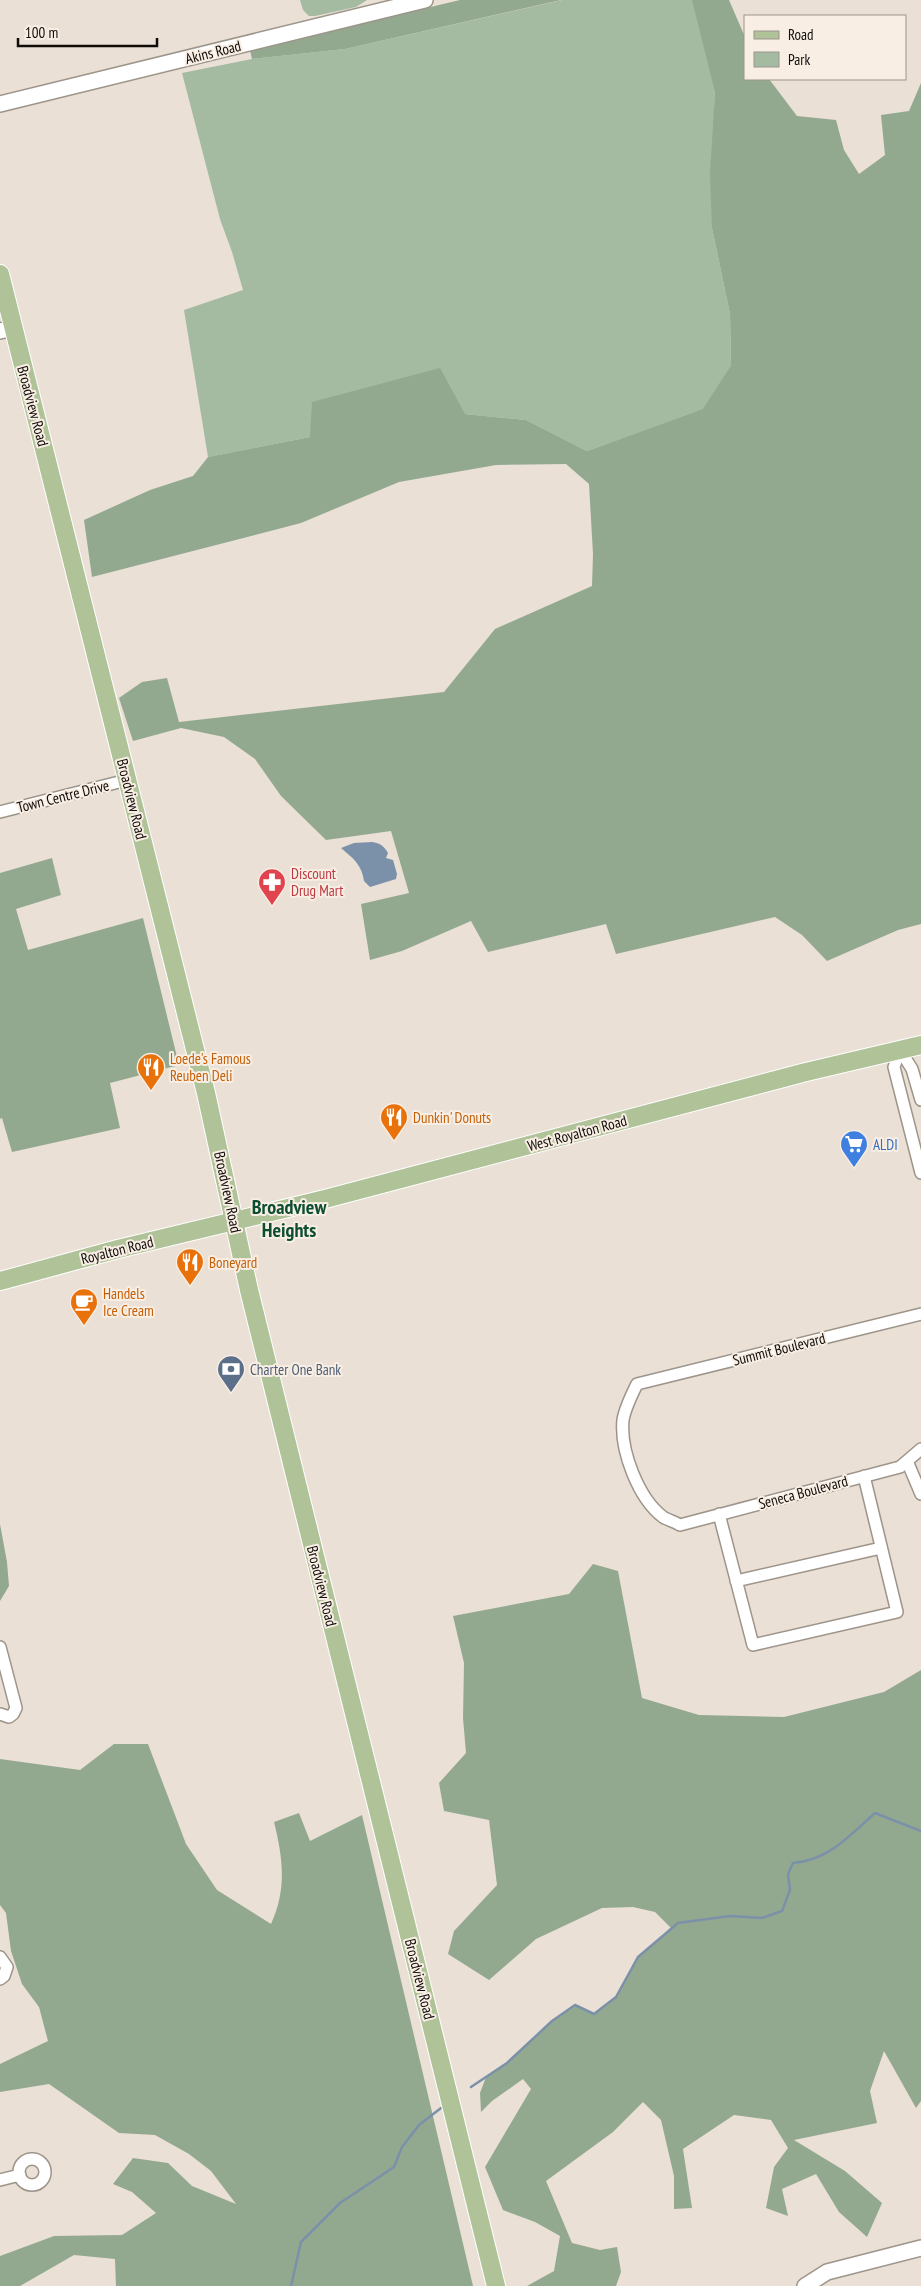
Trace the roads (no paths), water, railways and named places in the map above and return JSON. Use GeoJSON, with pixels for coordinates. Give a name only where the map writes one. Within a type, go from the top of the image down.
{"type":"FeatureCollection","features":[{"type":"Feature","properties":{"kind":"main road","name":"Broadview Road"},"geometry":{"type":"LineString","coordinates":[[0,274],[6,329],[127,780],[206,1093],[251,1298],[496,2286]]}},
{"type":"Feature","properties":{"kind":"main road","name":"West Royalton Road"},"geometry":{"type":"LineString","coordinates":[[234,1221],[528,1146],[806,1072],[921,1045]]}},
{"type":"Feature","properties":{"kind":"main road","name":"Royalton Road"},"geometry":{"type":"LineString","coordinates":[[0,1281],[234,1221]]}},
{"type":"Feature","properties":{"kind":"street","name":"Akins Road"},"geometry":{"type":"LineString","coordinates":[[0,104],[425,0]]}},
{"type":"Feature","properties":{"kind":"street","name":"Town Centre Drive"},"geometry":{"type":"LineString","coordinates":[[0,812],[127,780]]}},
{"type":"Feature","properties":{"kind":"street"},"geometry":{"type":"LineString","coordinates":[[900,1050],[912,1069],[921,1100]]}},
{"type":"Feature","properties":{"kind":"street"},"geometry":{"type":"LineString","coordinates":[[900,1050],[894,1067],[921,1173]]}},
{"type":"Feature","properties":{"kind":"street","name":"Summit Boulevard"},"geometry":{"type":"LineString","coordinates":[[680,1524],[663,1517],[648,1499],[628,1464],[623,1421],[628,1402],[636,1384],[921,1314]]}},
{"type":"Feature","properties":{"kind":"street","name":"Seneca Boulevard"},"geometry":{"type":"LineString","coordinates":[[680,1524],[900,1467],[921,1449]]}},
{"type":"Feature","properties":{"kind":"street"},"geometry":{"type":"LineString","coordinates":[[907,1461],[921,1494]]}},
{"type":"Feature","properties":{"kind":"street"},"geometry":{"type":"LineString","coordinates":[[719,1514],[753,1645],[897,1612],[864,1476]]}},
{"type":"Feature","properties":{"kind":"street"},"geometry":{"type":"LineString","coordinates":[[736,1581],[881,1548]]}},
{"type":"Feature","properties":{"kind":"street"},"geometry":{"type":"LineString","coordinates":[[0,1647],[16,1708],[14,1714],[9,1717],[0,1714]]}},
{"type":"Feature","properties":{"kind":"street"},"geometry":{"type":"LineString","coordinates":[[0,1684],[7,1670]]}},
{"type":"Feature","properties":{"kind":"street"},"geometry":{"type":"LineString","coordinates":[[0,1956],[7,1967],[4,1976],[0,1979]]}},
{"type":"Feature","properties":{"kind":"street"},"geometry":{"type":"LineString","coordinates":[[0,2180],[20,2176]]}},
{"type":"Feature","properties":{"kind":"street"},"geometry":{"type":"LineString","coordinates":[[805,2286],[827,2272],[921,2248]]}},
{"type":"Feature","properties":{"kind":"water"},"geometry":{"type":"Polygon","coordinates":[[[372,842],[380,844],[385,848],[388,853],[386,858],[393,860],[397,874],[396,879],[370,887],[364,881],[361,870],[356,862],[341,848],[354,843],[372,842]]]}},
{"type":"Feature","properties":{"kind":"waterway"},"geometry":{"type":"LineString","coordinates":[[471,2087],[507,2063],[552,2021],[575,2005],[594,2014],[616,1997],[638,1957],[678,1923],[730,1916],[762,1918],[782,1911],[790,1890],[788,1874],[793,1863],[806,1861],[828,1852],[875,1813],[921,1831]]}},
{"type":"Feature","properties":{"kind":"waterway"},"geometry":{"type":"LineString","coordinates":[[291,2286],[301,2242],[340,2203],[394,2167],[402,2147],[419,2125],[441,2108]]}},
{"type":"Feature","properties":{"kind":"place","name":"Discount Drug Mart"},"geometry":{"type":"Point","coordinates":[272,906]}},
{"type":"Feature","properties":{"kind":"place","name":"Loede's Famous Reuben Deli"},"geometry":{"type":"Point","coordinates":[151,1091]}},
{"type":"Feature","properties":{"kind":"place","name":"Dunkin' Donuts"},"geometry":{"type":"Point","coordinates":[394,1141]}},
{"type":"Feature","properties":{"kind":"place","name":"ALDI"},"geometry":{"type":"Point","coordinates":[854,1168]}},
{"type":"Feature","properties":{"kind":"place","name":"Boneyard"},"geometry":{"type":"Point","coordinates":[190,1286]}},
{"type":"Feature","properties":{"kind":"place","name":"Handels Ice Cream"},"geometry":{"type":"Point","coordinates":[84,1326]}},
{"type":"Feature","properties":{"kind":"place","name":"Charter One Bank"},"geometry":{"type":"Point","coordinates":[231,1393]}},
{"type":"Feature","properties":{"kind":"district","name":"Broadview Heights"},"geometry":{"type":"Point","coordinates":[289,1218]}}]}
